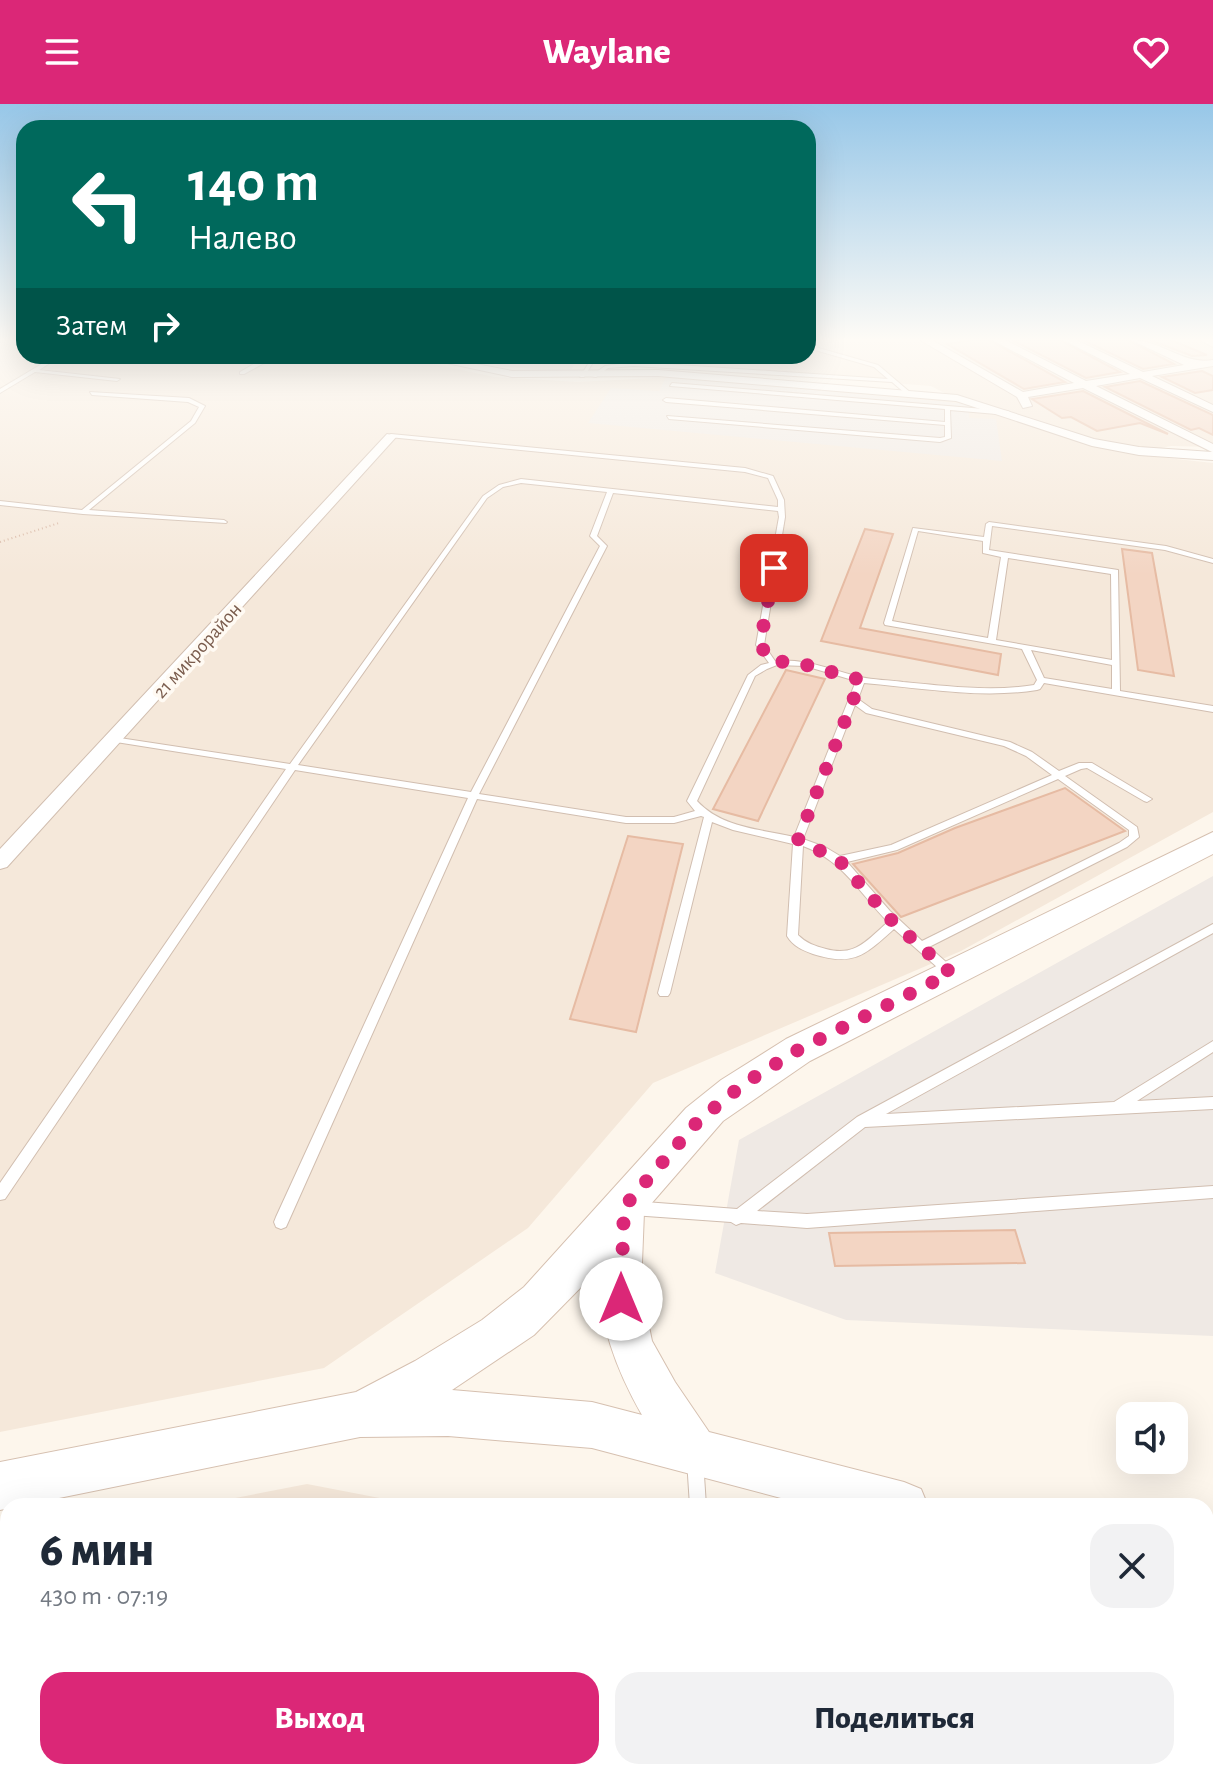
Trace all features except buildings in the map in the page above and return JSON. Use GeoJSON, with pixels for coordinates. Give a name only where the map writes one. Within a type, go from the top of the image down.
{"type":"FeatureCollection","features":[{"type":"Feature","properties":{"kind":"street"},"geometry":{"type":"LineString","coordinates":[[1024,418],[1114,447],[1213,456]]}},
{"type":"Feature","properties":{"kind":"street"},"geometry":{"type":"LineString","coordinates":[[1036,418],[1039,423]]}},
{"type":"Feature","properties":{"kind":"street"},"geometry":{"type":"LineString","coordinates":[[1153,418],[1213,449]]}},
{"type":"Feature","properties":{"kind":"street","name":"21 микрорайон"},"geometry":{"type":"LineString","coordinates":[[0,862],[391,436]]}},
{"type":"Feature","properties":{"kind":"street"},"geometry":{"type":"LineString","coordinates":[[360,1414],[435,1378],[491,1343],[586,1254],[698,1121],[745,1083],[798,1050],[1201,851],[1213,842]]}},
{"type":"Feature","properties":{"kind":"street"},"geometry":{"type":"LineString","coordinates":[[624,1207],[621,1299],[629,1340],[651,1390],[695,1452]]}},
{"type":"Feature","properties":{"kind":"street"},"geometry":{"type":"LineString","coordinates":[[0,1486],[360,1414],[448,1413],[592,1425],[873,1498]]}},
{"type":"Feature","properties":{"kind":"lane"},"geometry":{"type":"LineString","coordinates":[[83,512],[195,418]]}},
{"type":"Feature","properties":{"kind":"lane"},"geometry":{"type":"LineString","coordinates":[[682,418],[940,440],[948,438],[948,418]]}},
{"type":"Feature","properties":{"kind":"lane"},"geometry":{"type":"LineString","coordinates":[[734,423],[736,418]]}},
{"type":"Feature","properties":{"kind":"lane"},"geometry":{"type":"LineString","coordinates":[[881,418],[948,424]]}},
{"type":"Feature","properties":{"kind":"lane"},"geometry":{"type":"LineString","coordinates":[[391,436],[745,470],[771,477],[782,509],[760,645],[771,661]]}},
{"type":"Feature","properties":{"kind":"lane"},"geometry":{"type":"LineString","coordinates":[[0,1194],[293,766],[485,497],[501,486],[521,481],[782,509]]}},
{"type":"Feature","properties":{"kind":"lane"},"geometry":{"type":"LineString","coordinates":[[281,1222],[474,795],[604,546],[593,536],[611,491]]}},
{"type":"Feature","properties":{"kind":"lane"},"geometry":{"type":"LineString","coordinates":[[0,503],[224,522]]}},
{"type":"Feature","properties":{"kind":"lane"},"geometry":{"type":"LineString","coordinates":[[1116,691],[1115,572],[985,552],[989,524],[1166,548],[1213,561]]}},
{"type":"Feature","properties":{"kind":"lane"},"geometry":{"type":"LineString","coordinates":[[987,540],[915,529],[888,623],[1116,663]]}},
{"type":"Feature","properties":{"kind":"lane"},"geometry":{"type":"LineString","coordinates":[[992,641],[1005,555]]}},
{"type":"Feature","properties":{"kind":"lane"},"geometry":{"type":"LineString","coordinates":[[1025,647],[1041,680]]}},
{"type":"Feature","properties":{"kind":"lane"},"geometry":{"type":"LineString","coordinates":[[703,815],[692,801],[695,789],[752,675],[771,661],[799,663],[861,680],[996,690],[1026,690],[1037,687],[1041,680]]}},
{"type":"Feature","properties":{"kind":"lane"},"geometry":{"type":"LineString","coordinates":[[861,680],[798,840],[792,936],[798,944],[842,959],[854,956],[894,923]]}},
{"type":"Feature","properties":{"kind":"lane"},"geometry":{"type":"LineString","coordinates":[[1041,680],[1213,709]]}},
{"type":"Feature","properties":{"kind":"lane"},"geometry":{"type":"LineString","coordinates":[[853,700],[869,711],[1007,744],[1029,754],[1127,820],[1134,829],[1134,837],[921,946]]}},
{"type":"Feature","properties":{"kind":"lane"},"geometry":{"type":"LineString","coordinates":[[116,739],[626,820],[674,820],[703,815],[798,840],[839,860],[894,923],[951,973]]}},
{"type":"Feature","properties":{"kind":"lane"},"geometry":{"type":"LineString","coordinates":[[839,860],[893,848],[1059,774],[1089,765],[1147,799]]}},
{"type":"Feature","properties":{"kind":"lane"},"geometry":{"type":"LineString","coordinates":[[664,993],[703,815]]}},
{"type":"Feature","properties":{"kind":"lane"},"geometry":{"type":"LineString","coordinates":[[736,1218],[862,1121],[1213,928]]}},
{"type":"Feature","properties":{"kind":"lane"},"geometry":{"type":"LineString","coordinates":[[1118,1108],[1213,1046]]}},
{"type":"Feature","properties":{"kind":"lane"},"geometry":{"type":"LineString","coordinates":[[862,1121],[1213,1103]]}},
{"type":"Feature","properties":{"kind":"lane"},"geometry":{"type":"LineString","coordinates":[[624,1207],[736,1218],[807,1221],[1213,1192]]}},
{"type":"Feature","properties":{"kind":"lane"},"geometry":{"type":"LineString","coordinates":[[695,1452],[698,1498]]}},
{"type":"Feature","properties":{"kind":"path"},"geometry":{"type":"LineString","coordinates":[[0,542],[83,512]]}},
{"type":"Feature","properties":{"kind":"shaded area"},"geometry":{"type":"Polygon","coordinates":[[[0,418],[1213,418],[1213,447],[1171,446],[1131,454],[1213,463],[1213,812],[961,951],[653,1083],[528,1228],[324,1368],[0,1432],[0,418]]]}},
{"type":"Feature","properties":{"kind":"shaded area"},"geometry":{"type":"Polygon","coordinates":[[[591,418],[996,419],[1002,461],[588,423],[591,418]]]}},
{"type":"Feature","properties":{"kind":"shaded area"},"geometry":{"type":"Polygon","coordinates":[[[1213,876],[1213,1336],[846,1320],[715,1273],[739,1140],[1213,876]]]}},
{"type":"Feature","properties":{"kind":"shaded area"},"geometry":{"type":"Polygon","coordinates":[[[307,1484],[380,1498],[235,1498],[307,1484]]]}},
{"type":"Feature","properties":{"kind":"route"},"geometry":{"type":"LineString","coordinates":[[621,1299],[624,1207],[698,1121],[745,1083],[798,1050],[951,973],[894,923],[839,860],[798,840],[861,680],[819,667],[771,661],[760,645],[774,568]]}}]}
